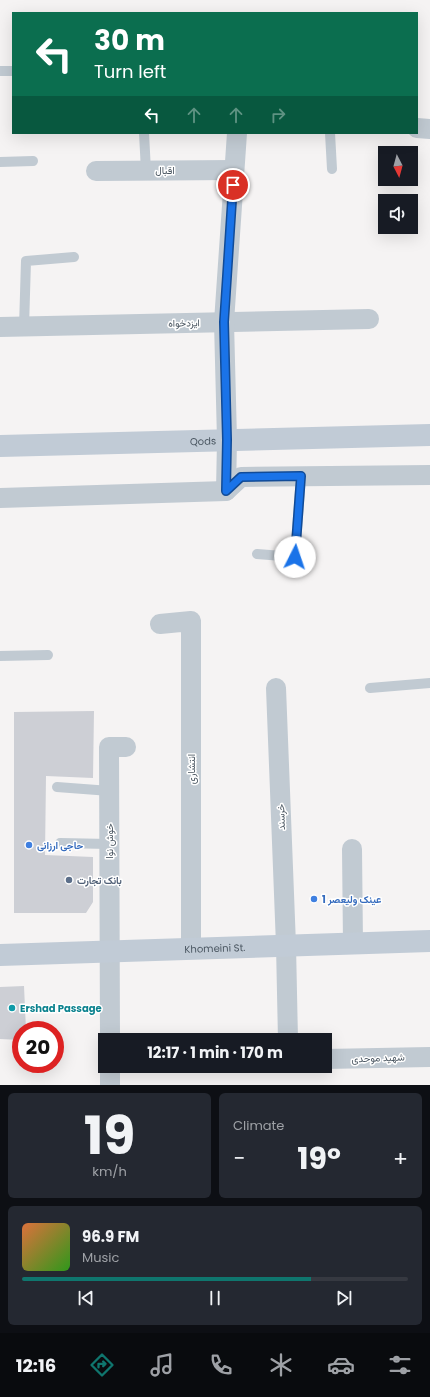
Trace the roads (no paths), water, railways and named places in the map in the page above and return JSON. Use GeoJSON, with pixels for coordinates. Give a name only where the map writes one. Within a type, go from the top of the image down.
{"type":"FeatureCollection","features":[{"type":"Feature","properties":{"kind":"main road","name":"Qods"},"geometry":{"type":"LineString","coordinates":[[0,446],[430,435]]}},
{"type":"Feature","properties":{"kind":"main road","name":"Khomeini St."},"geometry":{"type":"LineString","coordinates":[[0,955],[286,945],[430,942]]}},
{"type":"Feature","properties":{"kind":"street"},"geometry":{"type":"LineString","coordinates":[[418,128],[430,128]]}},
{"type":"Feature","properties":{"kind":"street"},"geometry":{"type":"LineString","coordinates":[[226,491],[227,440],[224,322],[237,134]]}},
{"type":"Feature","properties":{"kind":"street","name":"اقبال"},"geometry":{"type":"LineString","coordinates":[[96,171],[234,170]]}},
{"type":"Feature","properties":{"kind":"street","name":"ایزدخواه"},"geometry":{"type":"LineString","coordinates":[[0,327],[369,319]]}},
{"type":"Feature","properties":{"kind":"street"},"geometry":{"type":"LineString","coordinates":[[0,498],[226,491],[241,477],[430,475]]}},
{"type":"Feature","properties":{"kind":"street","name":"انتشاری"},"geometry":{"type":"LineString","coordinates":[[160,624],[191,621],[191,949]]}},
{"type":"Feature","properties":{"kind":"street","name":"خرسند"},"geometry":{"type":"LineString","coordinates":[[276,688],[288,1033]]}},
{"type":"Feature","properties":{"kind":"street","name":"خوش نوا"},"geometry":{"type":"LineString","coordinates":[[110,1033],[109,747],[126,747]]}},
{"type":"Feature","properties":{"kind":"street"},"geometry":{"type":"LineString","coordinates":[[352,849],[353,944]]}},
{"type":"Feature","properties":{"kind":"street","name":"شهید موحدی"},"geometry":{"type":"LineString","coordinates":[[332,1060],[430,1057]]}},
{"type":"Feature","properties":{"kind":"street"},"geometry":{"type":"LineString","coordinates":[[110,1073],[110,1085]]}},
{"type":"Feature","properties":{"kind":"lane"},"geometry":{"type":"LineString","coordinates":[[0,71],[12,71]]}},
{"type":"Feature","properties":{"kind":"lane"},"geometry":{"type":"LineString","coordinates":[[144,134],[146,171]]}},
{"type":"Feature","properties":{"kind":"lane"},"geometry":{"type":"LineString","coordinates":[[330,134],[332,170]]}},
{"type":"Feature","properties":{"kind":"lane"},"geometry":{"type":"LineString","coordinates":[[0,162],[33,161]]}},
{"type":"Feature","properties":{"kind":"lane"},"geometry":{"type":"LineString","coordinates":[[24,327],[26,261],[74,258]]}},
{"type":"Feature","properties":{"kind":"lane"},"geometry":{"type":"LineString","coordinates":[[258,554],[295,557],[301,476]]}},
{"type":"Feature","properties":{"kind":"lane"},"geometry":{"type":"LineString","coordinates":[[0,656],[48,655]]}},
{"type":"Feature","properties":{"kind":"lane"},"geometry":{"type":"LineString","coordinates":[[370,688],[430,683]]}},
{"type":"Feature","properties":{"kind":"lane"},"geometry":{"type":"LineString","coordinates":[[57,787],[110,791]]}},
{"type":"Feature","properties":{"kind":"lane"},"geometry":{"type":"LineString","coordinates":[[60,843],[109,844]]}},
{"type":"Feature","properties":{"kind":"place","name":"حاجی ارزانی"},"geometry":{"type":"Point","coordinates":[29,845]}},
{"type":"Feature","properties":{"kind":"place","name":"بانک تجارت"},"geometry":{"type":"Point","coordinates":[69,880]}},
{"type":"Feature","properties":{"kind":"place","name":"عینک ولیعصر 1"},"geometry":{"type":"Point","coordinates":[314,899]}},
{"type":"Feature","properties":{"kind":"place","name":"Ershad Passage"},"geometry":{"type":"Point","coordinates":[12,1008]}}]}
